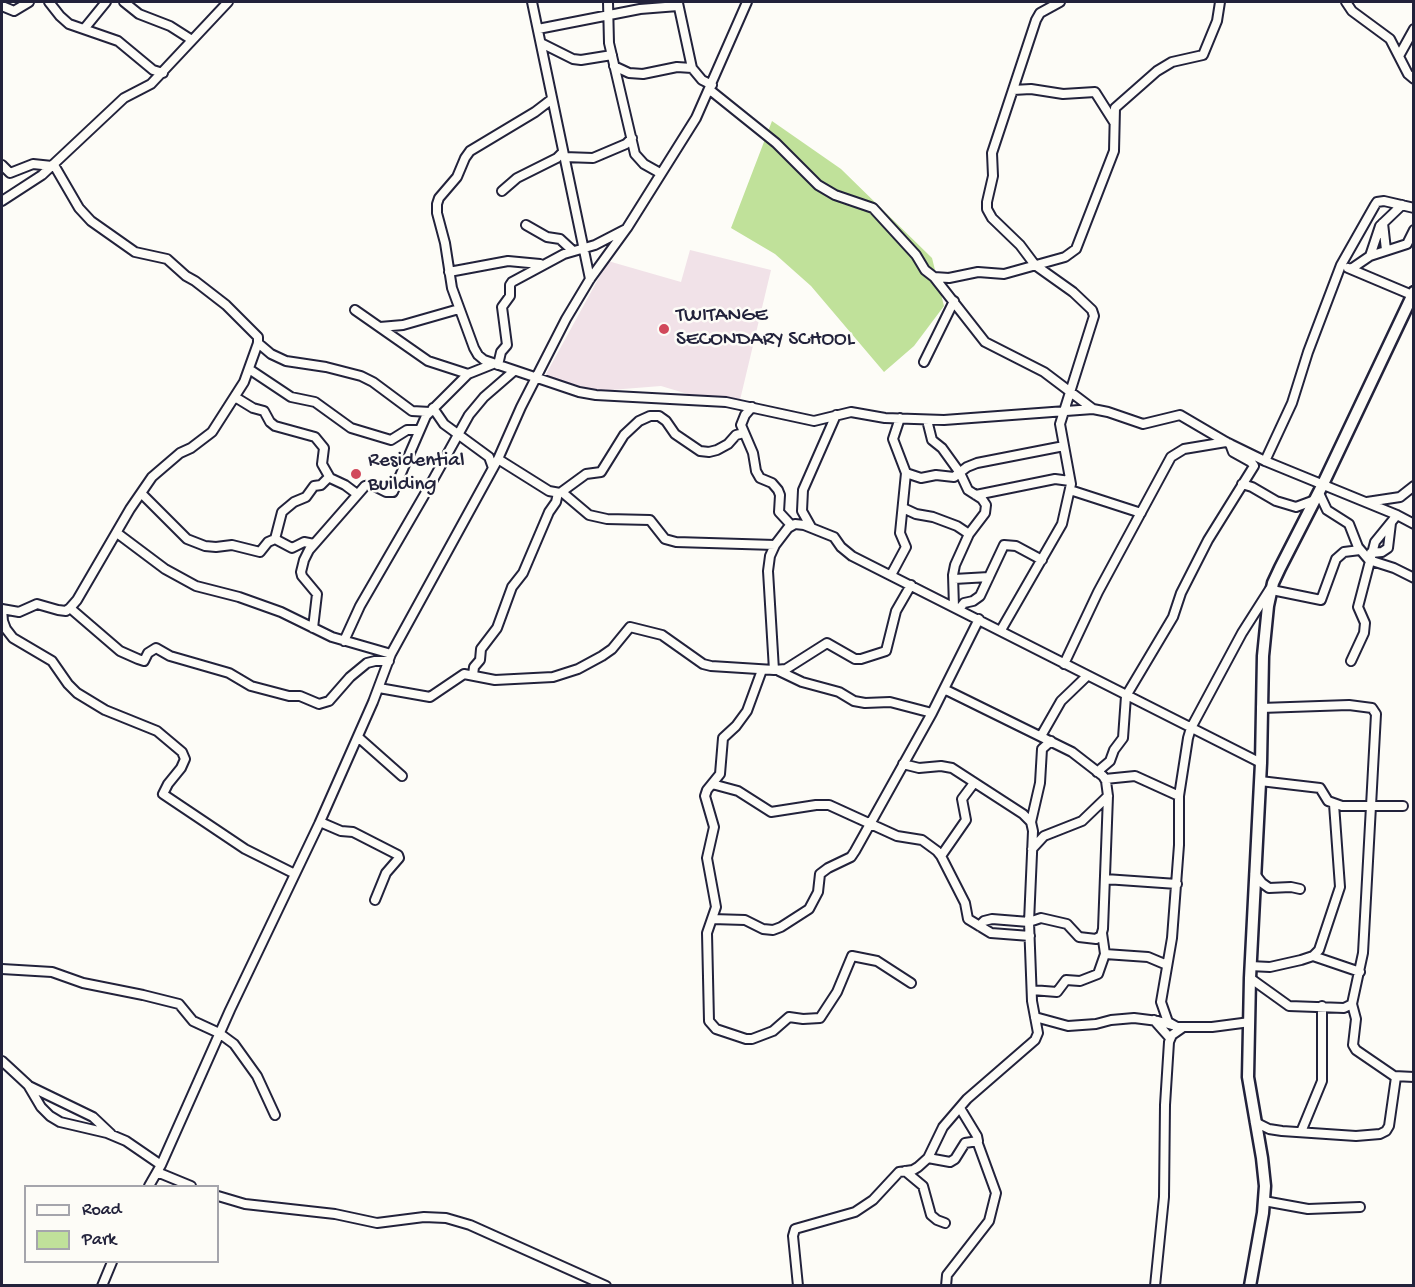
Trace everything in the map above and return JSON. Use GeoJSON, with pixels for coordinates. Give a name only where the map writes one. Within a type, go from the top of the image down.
{"type":"FeatureCollection","features":[{"type":"Feature","properties":{"kind":"street"},"geometry":{"type":"LineString","coordinates":[[2,6],[14,11],[29,2]]}},
{"type":"Feature","properties":{"kind":"street"},"geometry":{"type":"LineString","coordinates":[[49,2],[69,24],[118,41],[153,70],[162,73]]}},
{"type":"Feature","properties":{"kind":"street"},"geometry":{"type":"LineString","coordinates":[[84,29],[106,2]]}},
{"type":"Feature","properties":{"kind":"street"},"geometry":{"type":"LineString","coordinates":[[124,2],[139,14],[170,26],[192,40]]}},
{"type":"Feature","properties":{"kind":"street"},"geometry":{"type":"LineString","coordinates":[[2,201],[31,184],[53,166],[124,98],[151,84],[228,2]]}},
{"type":"Feature","properties":{"kind":"street"},"geometry":{"type":"LineString","coordinates":[[532,2],[590,279]]}},
{"type":"Feature","properties":{"kind":"street"},"geometry":{"type":"LineString","coordinates":[[608,2],[610,14],[608,34],[635,154],[639,160],[660,173]]}},
{"type":"Feature","properties":{"kind":"street"},"geometry":{"type":"LineString","coordinates":[[150,1185],[320,822],[390,658],[498,459],[536,378],[590,279],[627,228],[696,118],[747,2]]}},
{"type":"Feature","properties":{"kind":"street"},"geometry":{"type":"LineString","coordinates":[[1001,630],[1062,524],[1070,481],[1060,424],[1092,328],[1094,313],[1073,292],[1035,266],[1016,240],[993,218],[987,208],[993,176],[992,153],[1038,15],[1060,2]]}},
{"type":"Feature","properties":{"kind":"street"},"geometry":{"type":"LineString","coordinates":[[934,277],[949,278],[978,272],[1004,274],[1065,257],[1074,252],[1114,151],[1115,108],[1172,62],[1188,60],[1205,53],[1219,12],[1220,2]]}},
{"type":"Feature","properties":{"kind":"street"},"geometry":{"type":"LineString","coordinates":[[1346,2],[1352,11],[1389,37],[1408,74],[1413,79]]}},
{"type":"Feature","properties":{"kind":"street"},"geometry":{"type":"LineString","coordinates":[[538,29],[610,14],[678,4],[692,69],[702,80],[776,143],[818,185],[835,195],[878,212],[954,301],[985,342],[1044,372],[1093,409]]}},
{"type":"Feature","properties":{"kind":"street"},"geometry":{"type":"LineString","coordinates":[[1399,56],[1413,29]]}},
{"type":"Feature","properties":{"kind":"street"},"geometry":{"type":"LineString","coordinates":[[541,44],[573,59],[581,60],[612,55]]}},
{"type":"Feature","properties":{"kind":"street"},"geometry":{"type":"LineString","coordinates":[[614,66],[643,74],[677,67],[692,69]]}},
{"type":"Feature","properties":{"kind":"street"},"geometry":{"type":"LineString","coordinates":[[1013,90],[1031,88],[1063,94],[1095,92],[1115,124]]}},
{"type":"Feature","properties":{"kind":"street"},"geometry":{"type":"LineString","coordinates":[[552,99],[470,151],[457,177],[439,198],[437,213],[446,243],[449,272],[459,309],[478,355],[496,365],[564,388],[596,395],[705,401],[752,407],[814,421],[851,412],[927,420],[1093,409],[1143,424],[1182,415],[1319,493],[1365,502],[1413,524]]}},
{"type":"Feature","properties":{"kind":"street"},"geometry":{"type":"LineString","coordinates":[[502,191],[516,178],[564,154],[593,158],[626,144],[632,138]]}},
{"type":"Feature","properties":{"kind":"street"},"geometry":{"type":"LineString","coordinates":[[2,165],[9,173],[33,164],[53,166]]}},
{"type":"Feature","properties":{"kind":"street"},"geometry":{"type":"LineString","coordinates":[[53,166],[79,208],[91,221],[135,252],[167,259],[186,276],[226,304],[255,334],[258,343],[244,382],[209,436],[180,453],[152,477],[70,608],[66,611],[37,604],[19,612],[2,609],[3,621],[6,629],[14,638],[52,661],[77,693],[105,710],[157,731],[182,753],[185,759],[181,768],[163,794],[245,849],[295,874]]}},
{"type":"Feature","properties":{"kind":"street"},"geometry":{"type":"LineString","coordinates":[[1265,461],[1292,403],[1308,352],[1341,265],[1377,202],[1384,201],[1413,208]]}},
{"type":"Feature","properties":{"kind":"street"},"geometry":{"type":"LineString","coordinates":[[1370,256],[1383,223],[1402,205]]}},
{"type":"Feature","properties":{"kind":"street"},"geometry":{"type":"LineString","coordinates":[[1383,223],[1386,250]]}},
{"type":"Feature","properties":{"kind":"street"},"geometry":{"type":"LineString","coordinates":[[526,225],[546,237],[560,239],[573,250]]}},
{"type":"Feature","properties":{"kind":"street"},"geometry":{"type":"LineString","coordinates":[[496,365],[501,351],[507,346],[502,307],[510,296],[511,284],[573,250],[604,241],[627,228]]}},
{"type":"Feature","properties":{"kind":"street"},"geometry":{"type":"LineString","coordinates":[[1351,269],[1370,256],[1407,244],[1413,230]]}},
{"type":"Feature","properties":{"kind":"street"},"geometry":{"type":"LineString","coordinates":[[449,272],[508,261],[544,264]]}},
{"type":"Feature","properties":{"kind":"street"},"geometry":{"type":"LineString","coordinates":[[1173,1026],[1165,1016],[1161,1002],[1172,938],[1177,884],[1179,796],[1185,750],[1191,728],[1245,629],[1273,587],[1412,298],[1341,265]]}},
{"type":"Feature","properties":{"kind":"street"},"geometry":{"type":"LineString","coordinates":[[924,362],[954,301]]}},
{"type":"Feature","properties":{"kind":"street"},"geometry":{"type":"LineString","coordinates":[[379,327],[403,325],[459,309]]}},
{"type":"Feature","properties":{"kind":"street"},"geometry":{"type":"LineString","coordinates":[[355,310],[428,361],[468,374]]}},
{"type":"Feature","properties":{"kind":"street"},"geometry":{"type":"LineString","coordinates":[[258,343],[271,354],[286,361],[336,369],[361,376],[373,382],[412,411],[432,410]]}},
{"type":"Feature","properties":{"kind":"street"},"geometry":{"type":"LineString","coordinates":[[313,628],[317,594],[301,572],[304,560],[314,544],[368,484],[386,492],[393,492],[419,430],[432,410],[468,374],[496,365]]}},
{"type":"Feature","properties":{"kind":"street"},"geometry":{"type":"LineString","coordinates":[[249,369],[291,397],[315,402],[351,428],[391,440],[407,430],[419,430]]}},
{"type":"Feature","properties":{"kind":"street"},"geometry":{"type":"LineString","coordinates":[[344,641],[360,606],[475,406],[514,371]]}},
{"type":"Feature","properties":{"kind":"street"},"geometry":{"type":"LineString","coordinates":[[235,397],[253,408],[264,411],[275,426],[311,436],[320,441],[324,450],[323,467],[329,477],[357,494]]}},
{"type":"Feature","properties":{"kind":"street"},"geometry":{"type":"LineString","coordinates":[[752,407],[741,425],[753,453],[758,476],[772,483],[778,490],[779,512],[792,525]]}},
{"type":"Feature","properties":{"kind":"street"},"geometry":{"type":"LineString","coordinates":[[432,410],[442,422],[489,457],[493,468]]}},
{"type":"Feature","properties":{"kind":"street"},"geometry":{"type":"LineString","coordinates":[[811,527],[802,511],[803,490],[836,415]]}},
{"type":"Feature","properties":{"kind":"street"},"geometry":{"type":"LineString","coordinates":[[473,675],[474,667],[480,660],[481,649],[497,628],[512,587],[523,573],[549,512],[561,493],[586,474],[601,472],[624,435],[639,421],[650,416],[659,416],[666,421],[675,434],[700,451],[717,450],[728,444],[738,434],[744,433]]}},
{"type":"Feature","properties":{"kind":"street"},"geometry":{"type":"LineString","coordinates":[[891,575],[906,547],[901,536],[906,473],[893,439],[900,418]]}},
{"type":"Feature","properties":{"kind":"street"},"geometry":{"type":"LineString","coordinates":[[927,420],[932,440],[942,448],[960,472],[967,489],[984,501],[986,509],[969,534],[955,565],[956,608]]}},
{"type":"Feature","properties":{"kind":"street"},"geometry":{"type":"LineString","coordinates":[[1097,772],[1110,761],[1114,750],[1123,738],[1126,696],[1173,617],[1181,593],[1199,556],[1253,465],[1233,452],[1228,443]]}},
{"type":"Feature","properties":{"kind":"street"},"geometry":{"type":"LineString","coordinates":[[1064,664],[1098,592],[1173,454],[1184,449],[1228,443]]}},
{"type":"Feature","properties":{"kind":"street"},"geometry":{"type":"LineString","coordinates":[[906,473],[923,478],[936,475],[952,477],[977,463],[1064,446]]}},
{"type":"Feature","properties":{"kind":"street"},"geometry":{"type":"LineString","coordinates":[[498,459],[549,491],[561,493],[589,515],[607,519],[650,520],[665,538],[676,542],[775,545]]}},
{"type":"Feature","properties":{"kind":"street"},"geometry":{"type":"LineString","coordinates":[[142,494],[182,533],[196,543],[210,547],[232,545],[260,552],[268,542],[274,539],[282,512],[294,502],[306,497],[314,486],[321,485],[329,477]]}},
{"type":"Feature","properties":{"kind":"street"},"geometry":{"type":"LineString","coordinates":[[976,495],[1055,479],[1070,481]]}},
{"type":"Feature","properties":{"kind":"street"},"geometry":{"type":"LineString","coordinates":[[1242,484],[1276,501],[1296,507],[1319,493]]}},
{"type":"Feature","properties":{"kind":"street"},"geometry":{"type":"LineString","coordinates":[[1365,502],[1400,497],[1413,486]]}},
{"type":"Feature","properties":{"kind":"street"},"geometry":{"type":"LineString","coordinates":[[1070,490],[1141,513]]}},
{"type":"Feature","properties":{"kind":"street"},"geometry":{"type":"LineString","coordinates":[[1319,493],[1327,510],[1349,524],[1360,550],[1413,578]]}},
{"type":"Feature","properties":{"kind":"street"},"geometry":{"type":"LineString","coordinates":[[903,508],[916,514],[957,525],[969,534]]}},
{"type":"Feature","properties":{"kind":"street"},"geometry":{"type":"LineString","coordinates":[[1351,661],[1366,627],[1358,607],[1370,557],[1378,536],[1397,515]]}},
{"type":"Feature","properties":{"kind":"street"},"geometry":{"type":"LineString","coordinates":[[776,670],[768,572],[770,556],[775,545],[792,525],[799,524],[835,538],[841,547],[852,556],[1261,763]]}},
{"type":"Feature","properties":{"kind":"street"},"geometry":{"type":"LineString","coordinates":[[1370,557],[1388,548],[1391,524]]}},
{"type":"Feature","properties":{"kind":"street"},"geometry":{"type":"LineString","coordinates":[[117,533],[165,569],[204,589],[239,597],[281,612],[313,628],[390,658]]}},
{"type":"Feature","properties":{"kind":"street"},"geometry":{"type":"LineString","coordinates":[[274,539],[292,548],[304,542],[314,544]]}},
{"type":"Feature","properties":{"kind":"street"},"geometry":{"type":"LineString","coordinates":[[956,608],[976,600],[1002,548],[1007,544],[1016,546],[1042,560]]}},
{"type":"Feature","properties":{"kind":"street"},"geometry":{"type":"LineString","coordinates":[[1273,587],[1321,600],[1336,559],[1344,552],[1360,550]]}},
{"type":"Feature","properties":{"kind":"street"},"geometry":{"type":"LineString","coordinates":[[954,579],[989,577]]}},
{"type":"Feature","properties":{"kind":"street"},"geometry":{"type":"LineString","coordinates":[[379,688],[433,697],[458,677],[466,674],[495,680],[553,677],[578,669],[602,656],[612,649],[630,627],[662,635],[706,665],[762,670],[790,668],[827,643],[855,659],[884,653],[896,611],[911,585]]}},
{"type":"Feature","properties":{"kind":"street"},"geometry":{"type":"LineString","coordinates":[[1250,1286],[1264,1202],[1262,1158],[1248,1077],[1250,978],[1261,763],[1263,656],[1268,606],[1273,587]]}},
{"type":"Feature","properties":{"kind":"street"},"geometry":{"type":"LineString","coordinates":[[70,608],[120,651],[138,659],[144,661],[148,653],[156,648],[170,656],[229,673],[251,686],[289,696],[300,696],[319,704],[329,701],[350,677],[367,663],[390,658]]}},
{"type":"Feature","properties":{"kind":"street"},"geometry":{"type":"LineString","coordinates":[[712,919],[745,920],[768,930],[781,927],[810,908],[818,892],[820,874],[850,857],[932,713],[979,620]]}},
{"type":"Feature","properties":{"kind":"street"},"geometry":{"type":"LineString","coordinates":[[762,670],[746,713],[723,738],[720,771],[705,796],[714,827],[707,858],[716,904],[707,933],[709,1022],[716,1029],[742,1039],[752,1039],[773,1030],[789,1017],[820,1018],[837,992],[852,956],[876,960],[911,982]]}},
{"type":"Feature","properties":{"kind":"street"},"geometry":{"type":"LineString","coordinates":[[776,670],[802,682],[839,692],[854,701],[890,702],[932,713]]}},
{"type":"Feature","properties":{"kind":"street"},"geometry":{"type":"LineString","coordinates":[[1041,736],[1061,700],[1087,675]]}},
{"type":"Feature","properties":{"kind":"street"},"geometry":{"type":"LineString","coordinates":[[944,689],[1072,752],[1105,779],[1108,796],[1102,933],[1105,954],[1098,974],[1080,981],[1066,980],[1055,992],[1032,990]]}},
{"type":"Feature","properties":{"kind":"street"},"geometry":{"type":"LineString","coordinates":[[1261,708],[1349,705],[1365,706],[1374,710],[1376,714],[1360,972],[1353,1004],[1356,1019],[1354,1048],[1396,1077],[1413,1077]]}},
{"type":"Feature","properties":{"kind":"street"},"geometry":{"type":"LineString","coordinates":[[358,737],[402,776]]}},
{"type":"Feature","properties":{"kind":"street"},"geometry":{"type":"LineString","coordinates":[[1030,822],[1041,783],[1042,749],[1051,741]]}},
{"type":"Feature","properties":{"kind":"street"},"geometry":{"type":"LineString","coordinates":[[798,1286],[793,1236],[795,1229],[855,1212],[873,1200],[897,1174],[915,1169],[928,1158],[944,1127],[960,1108],[976,1091],[1035,1040],[1038,1033],[1032,990],[1029,922],[1033,831],[1030,822],[1023,814],[948,767],[919,768],[903,764]]}},
{"type":"Feature","properties":{"kind":"street"},"geometry":{"type":"LineString","coordinates":[[1105,779],[1139,777],[1179,796]]}},
{"type":"Feature","properties":{"kind":"street"},"geometry":{"type":"LineString","coordinates":[[1260,781],[1320,788],[1328,801],[1334,804],[1403,806]]}},
{"type":"Feature","properties":{"kind":"street"},"geometry":{"type":"LineString","coordinates":[[941,856],[966,820],[962,799],[974,783]]}},
{"type":"Feature","properties":{"kind":"street"},"geometry":{"type":"LineString","coordinates":[[712,784],[738,791],[771,812],[829,805],[897,836],[922,840],[938,851],[941,856],[965,903],[968,919],[993,934],[1030,936]]}},
{"type":"Feature","properties":{"kind":"street"},"geometry":{"type":"LineString","coordinates":[[1032,849],[1044,836],[1082,821],[1108,796]]}},
{"type":"Feature","properties":{"kind":"street"},"geometry":{"type":"LineString","coordinates":[[1251,966],[1278,966],[1312,956],[1321,946],[1340,887],[1334,804]]}},
{"type":"Feature","properties":{"kind":"street"},"geometry":{"type":"LineString","coordinates":[[320,822],[341,831],[357,834],[399,855],[386,873],[375,900]]}},
{"type":"Feature","properties":{"kind":"street"},"geometry":{"type":"LineString","coordinates":[[1255,874],[1269,888],[1300,889]]}},
{"type":"Feature","properties":{"kind":"street"},"geometry":{"type":"LineString","coordinates":[[1105,879],[1177,884]]}},
{"type":"Feature","properties":{"kind":"street"},"geometry":{"type":"LineString","coordinates":[[979,926],[984,921],[992,919],[1029,922],[1041,918],[1065,923],[1079,937],[1091,940],[1096,939],[1102,933]]}},
{"type":"Feature","properties":{"kind":"street"},"geometry":{"type":"LineString","coordinates":[[1105,954],[1151,957],[1167,965]]}},
{"type":"Feature","properties":{"kind":"street"},"geometry":{"type":"LineString","coordinates":[[1312,956],[1360,972]]}},
{"type":"Feature","properties":{"kind":"street"},"geometry":{"type":"LineString","coordinates":[[2,969],[52,972],[83,983],[179,1004],[199,1025],[219,1033],[234,1044],[260,1082],[275,1115]]}},
{"type":"Feature","properties":{"kind":"street"},"geometry":{"type":"LineString","coordinates":[[1250,978],[1289,1006],[1347,1008],[1353,1004]]}},
{"type":"Feature","properties":{"kind":"street"},"geometry":{"type":"LineString","coordinates":[[1301,1132],[1322,1081],[1322,1006]]}},
{"type":"Feature","properties":{"kind":"street"},"geometry":{"type":"LineString","coordinates":[[1035,1017],[1068,1026],[1096,1024],[1111,1020],[1154,1020],[1182,1028],[1250,1022]]}},
{"type":"Feature","properties":{"kind":"street"},"geometry":{"type":"LineString","coordinates":[[1154,1020],[1170,1038]]}},
{"type":"Feature","properties":{"kind":"street"},"geometry":{"type":"LineString","coordinates":[[1155,1286],[1164,1197],[1166,1072],[1170,1038],[1182,1028]]}},
{"type":"Feature","properties":{"kind":"street"},"geometry":{"type":"LineString","coordinates":[[2,1061],[28,1086],[41,1107],[50,1116],[75,1127],[126,1141],[159,1168],[189,1185]]}},
{"type":"Feature","properties":{"kind":"street"},"geometry":{"type":"LineString","coordinates":[[1255,1122],[1274,1130],[1356,1136],[1380,1134],[1389,1126],[1396,1077]]}},
{"type":"Feature","properties":{"kind":"street"},"geometry":{"type":"LineString","coordinates":[[28,1086],[93,1118],[113,1136]]}},
{"type":"Feature","properties":{"kind":"street"},"geometry":{"type":"LineString","coordinates":[[945,1286],[946,1276],[989,1221],[996,1193],[977,1142],[977,1136],[960,1108]]}},
{"type":"Feature","properties":{"kind":"street"},"geometry":{"type":"LineString","coordinates":[[928,1158],[950,1162],[955,1159],[965,1143],[977,1142]]}},
{"type":"Feature","properties":{"kind":"street"},"geometry":{"type":"LineString","coordinates":[[905,1172],[923,1186],[931,1215],[945,1223]]}},
{"type":"Feature","properties":{"kind":"street"},"geometry":{"type":"LineString","coordinates":[[219,1196],[244,1204],[335,1214],[377,1223],[424,1217],[446,1218],[470,1226],[595,1284],[606,1286]]}},
{"type":"Feature","properties":{"kind":"street"},"geometry":{"type":"LineString","coordinates":[[1264,1202],[1308,1209],[1360,1207]]}},
{"type":"Feature","properties":{"kind":"street"},"geometry":{"type":"LineString","coordinates":[[102,1286],[112,1263]]}},
{"type":"Feature","properties":{"kind":"shaded area","name":"TWITANGE SECONDARY SCHOOL"},"geometry":{"type":"Polygon","coordinates":[[[690,250],[771,270],[740,400],[691,395],[661,386],[598,391],[545,376],[608,261],[681,282],[690,250]]]}},
{"type":"Feature","properties":{"kind":"green space"},"geometry":{"type":"Polygon","coordinates":[[[772,121],[841,169],[932,258],[944,306],[914,346],[884,372],[811,286],[775,254],[731,228],[772,121]]]}},
{"type":"Feature","properties":{"kind":"place","name":"TWITANGE SECONDARY SCHOOL"},"geometry":{"type":"Point","coordinates":[664,329]}},
{"type":"Feature","properties":{"kind":"place","name":"Residential Building"},"geometry":{"type":"Point","coordinates":[356,474]}}]}
